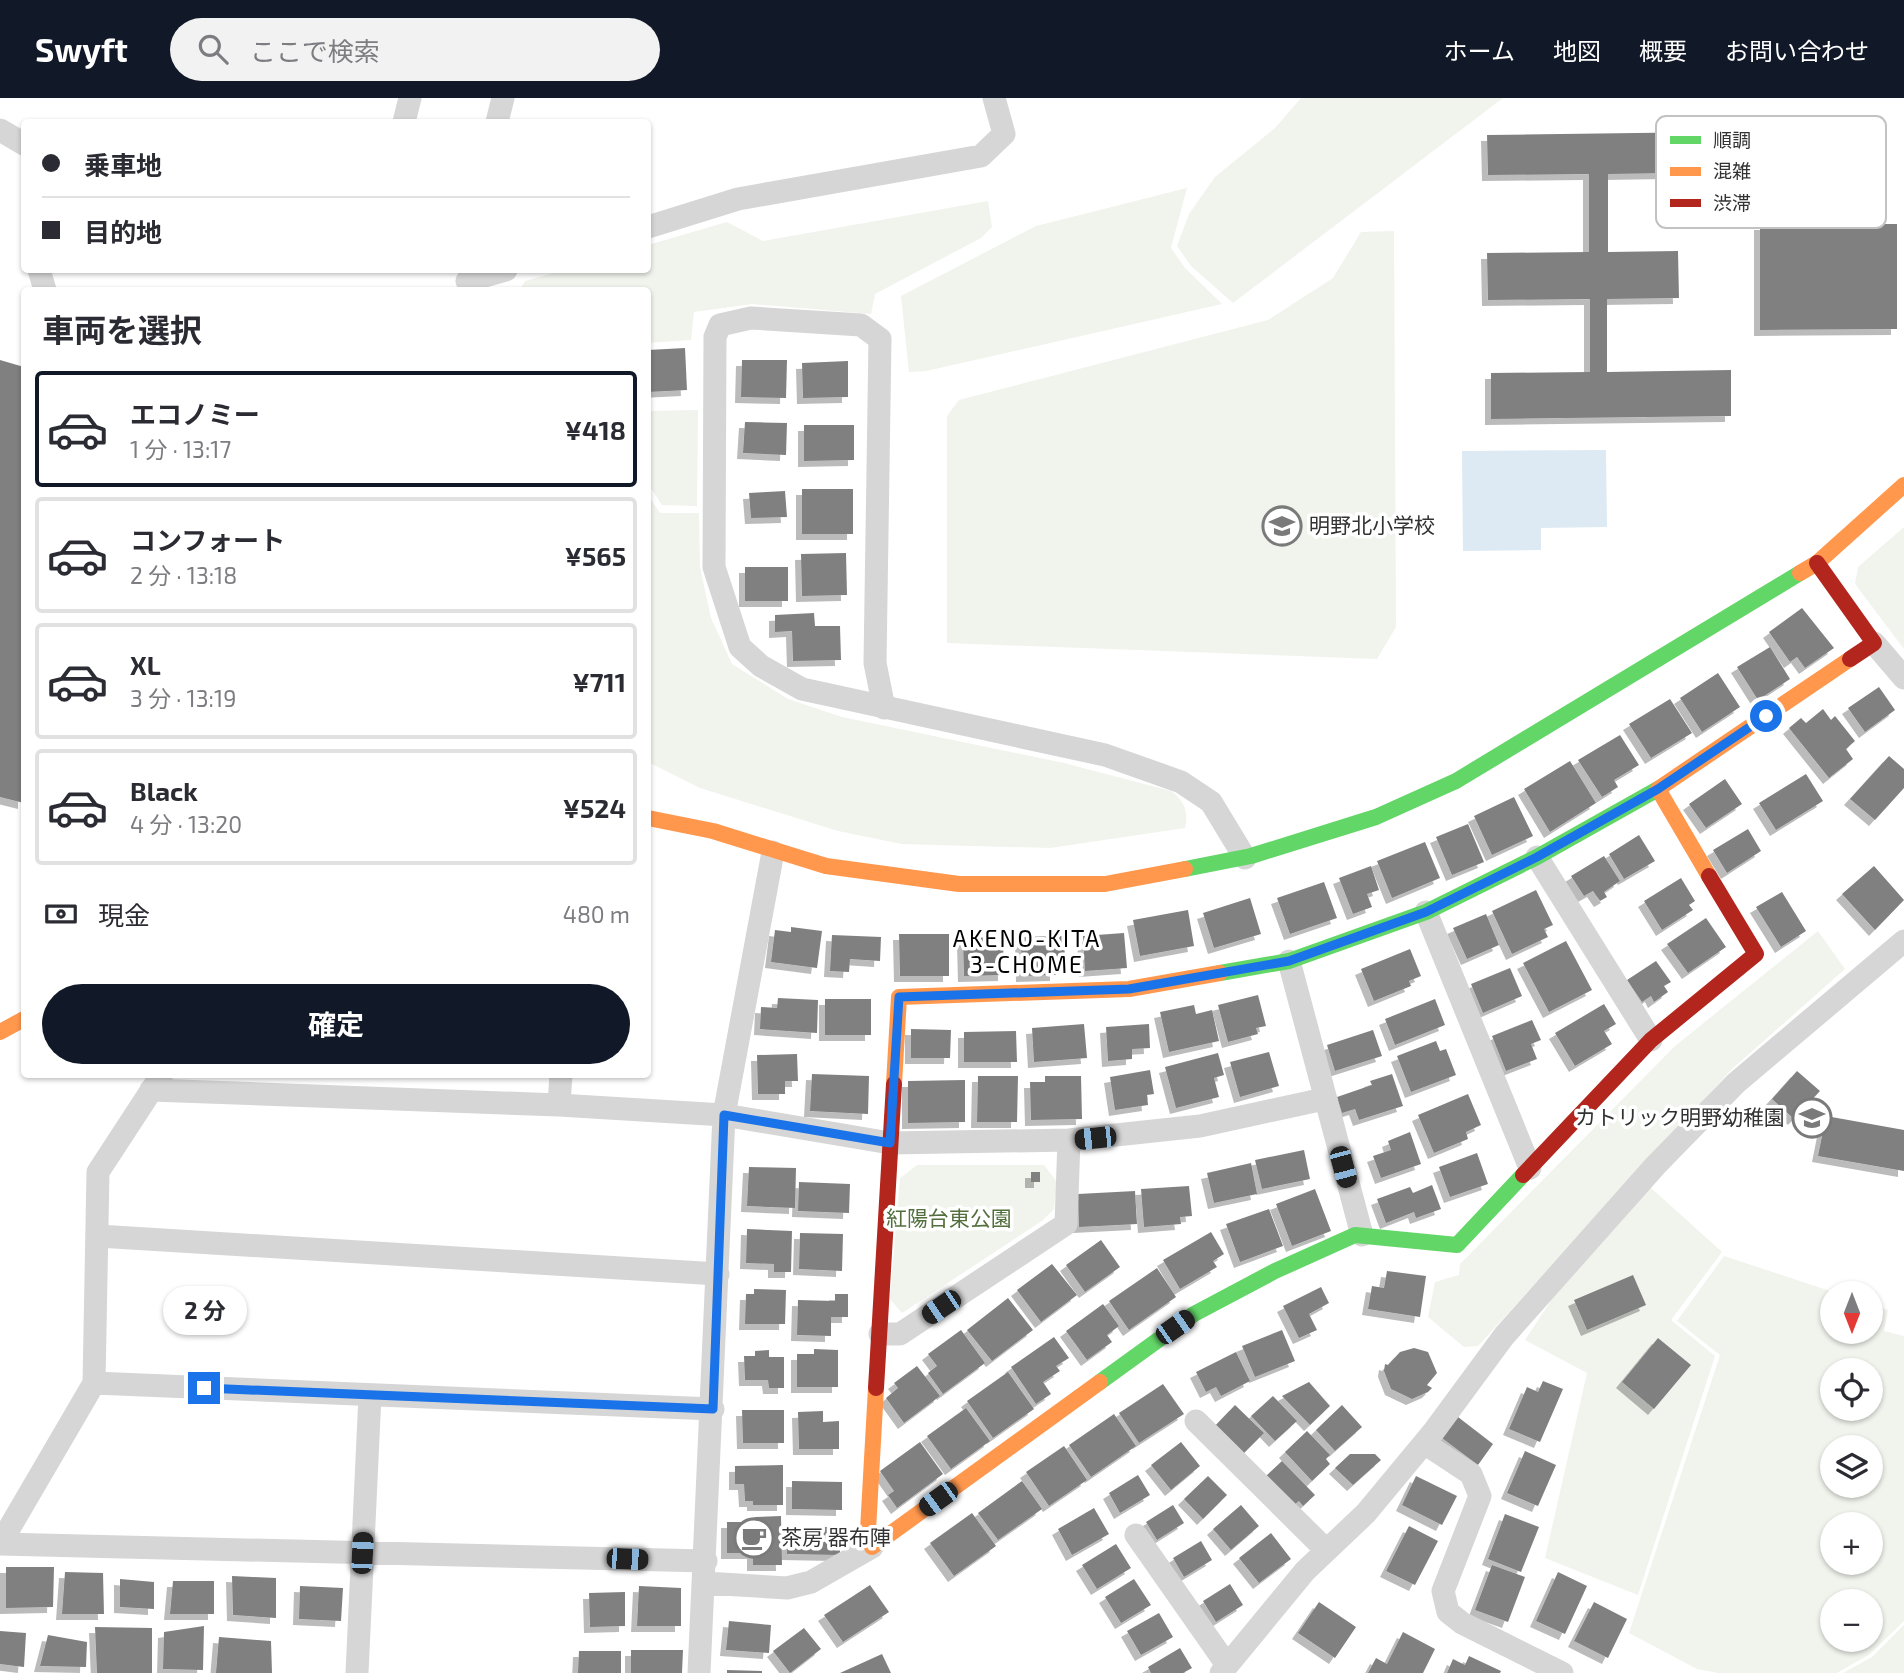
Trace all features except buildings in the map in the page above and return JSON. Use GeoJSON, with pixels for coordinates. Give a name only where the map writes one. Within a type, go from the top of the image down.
{"type":"FeatureCollection","features":[{"type":"Feature","properties":{"kind":"street"},"geometry":{"type":"LineString","coordinates":[[405,119],[410,98]]}},
{"type":"Feature","properties":{"kind":"street"},"geometry":{"type":"LineString","coordinates":[[498,119],[503,98]]}},
{"type":"Feature","properties":{"kind":"street"},"geometry":{"type":"LineString","coordinates":[[651,226],[738,199],[981,156],[1004,134],[994,98]]}},
{"type":"Feature","properties":{"kind":"street"},"geometry":{"type":"LineString","coordinates":[[0,130],[21,143]]}},
{"type":"Feature","properties":{"kind":"street"},"geometry":{"type":"LineString","coordinates":[[469,280],[495,273]]}},
{"type":"Feature","properties":{"kind":"street"},"geometry":{"type":"LineString","coordinates":[[884,708],[875,663],[880,340],[861,325],[751,318],[720,325],[715,337],[715,567],[740,647],[761,666],[802,689],[884,708],[996,729],[1105,755],[1181,782],[1211,802],[1245,858]]}},
{"type":"Feature","properties":{"kind":"street"},"geometry":{"type":"LineString","coordinates":[[651,819],[713,831],[773,852],[886,876],[959,884],[1105,884],[1245,858],[1376,817],[1456,781],[1817,563],[1904,485]]}},
{"type":"Feature","properties":{"kind":"street"},"geometry":{"type":"LineString","coordinates":[[1817,563],[1874,643],[1904,678]]}},
{"type":"Feature","properties":{"kind":"street"},"geometry":{"type":"LineString","coordinates":[[872,1547],[868,1530],[899,997],[1129,989],[1289,961],[1426,912],[1537,857],[1658,789],[1874,643]]}},
{"type":"Feature","properties":{"kind":"street"},"geometry":{"type":"LineString","coordinates":[[1324,1099],[1200,1126],[1069,1140],[890,1143],[724,1115],[156,1082],[98,1172],[94,1383],[0,1544],[362,1553],[706,1572],[787,1588],[811,1582],[872,1547],[1194,1314],[1275,1271],[1355,1235],[1457,1245],[1651,1040],[1756,954],[1658,789]]}},
{"type":"Feature","properties":{"kind":"street"},"geometry":{"type":"LineString","coordinates":[[699,1673],[706,1572],[724,1115],[773,852]]}},
{"type":"Feature","properties":{"kind":"street"},"geometry":{"type":"LineString","coordinates":[[1537,857],[1651,1040]]}},
{"type":"Feature","properties":{"kind":"street"},"geometry":{"type":"LineString","coordinates":[[1426,912],[1530,1168]]}},
{"type":"Feature","properties":{"kind":"street"},"geometry":{"type":"LineString","coordinates":[[1136,1535],[1224,1669],[1326,1550],[1366,1513],[1424,1443],[1504,1336],[1655,1166],[1736,1083],[1904,941]]}},
{"type":"Feature","properties":{"kind":"street"},"geometry":{"type":"LineString","coordinates":[[1289,961],[1362,1235]]}},
{"type":"Feature","properties":{"kind":"street"},"geometry":{"type":"LineString","coordinates":[[0,1032],[21,1021]]}},
{"type":"Feature","properties":{"kind":"street"},"geometry":{"type":"LineString","coordinates":[[559,1105],[561,1078]]}},
{"type":"Feature","properties":{"kind":"street"},"geometry":{"type":"LineString","coordinates":[[880,1334],[900,1334],[1066,1224],[1069,1140]]}},
{"type":"Feature","properties":{"kind":"street"},"geometry":{"type":"LineString","coordinates":[[98,1236],[718,1274]]}},
{"type":"Feature","properties":{"kind":"street"},"geometry":{"type":"LineString","coordinates":[[94,1383],[713,1409]]}},
{"type":"Feature","properties":{"kind":"street"},"geometry":{"type":"LineString","coordinates":[[357,1673],[370,1395]]}},
{"type":"Feature","properties":{"kind":"street"},"geometry":{"type":"LineString","coordinates":[[1196,1421],[1326,1550]]}},
{"type":"Feature","properties":{"kind":"street"},"geometry":{"type":"LineString","coordinates":[[1424,1443],[1471,1474],[1480,1496],[1443,1591],[1448,1612],[1534,1667],[1562,1673]]}},
{"type":"Feature","properties":{"kind":"green space"},"geometry":{"type":"Polygon","coordinates":[[[1301,98],[1503,98],[1233,303],[1191,266],[1177,246],[1189,214],[1215,177],[1275,128],[1301,98]]]}},
{"type":"Feature","properties":{"kind":"green space"},"geometry":{"type":"Polygon","coordinates":[[[1187,188],[1171,248],[1185,268],[1222,304],[926,371],[909,372],[901,296],[1036,226],[1187,188]]]}},
{"type":"Feature","properties":{"kind":"green space"},"geometry":{"type":"Polygon","coordinates":[[[988,201],[992,227],[981,238],[875,294],[871,314],[752,304],[694,312],[691,340],[651,343],[651,287],[522,287],[525,281],[553,273],[651,273],[651,244],[727,222],[763,241],[988,201]]]}},
{"type":"Feature","properties":{"kind":"green space"},"geometry":{"type":"Polygon","coordinates":[[[1394,231],[1396,627],[1377,659],[947,643],[947,416],[959,400],[1268,320],[1333,278],[1361,232],[1394,231]]]}},
{"type":"Feature","properties":{"kind":"green space"},"geometry":{"type":"Polygon","coordinates":[[[698,410],[697,506],[662,505],[651,488],[651,411],[698,410]]]}},
{"type":"Feature","properties":{"kind":"green space"},"geometry":{"type":"Polygon","coordinates":[[[651,500],[660,513],[699,513],[700,567],[711,618],[732,664],[788,699],[842,717],[1064,763],[1171,791],[1179,798],[1186,817],[1185,828],[1050,848],[902,844],[838,831],[700,788],[651,764],[651,500]]]}},
{"type":"Feature","properties":{"kind":"green space"},"geometry":{"type":"Polygon","coordinates":[[[1904,527],[1904,649],[1855,584],[1858,567],[1904,527]]]}},
{"type":"Feature","properties":{"kind":"green space"},"geometry":{"type":"Polygon","coordinates":[[[1818,931],[1845,969],[1732,1069],[1478,1346],[1464,1347],[1428,1317],[1435,1282],[1459,1275],[1460,1264],[1675,1046],[1818,931]]]}},
{"type":"Feature","properties":{"kind":"green space","name":"紅陽台東公園"},"geometry":{"type":"Polygon","coordinates":[[[917,1165],[1044,1165],[1057,1182],[1054,1209],[1042,1221],[902,1313],[890,1299],[900,1178],[917,1165]]]}},
{"type":"Feature","properties":{"kind":"green space"},"geometry":{"type":"Polygon","coordinates":[[[1650,1187],[1722,1252],[1671,1320],[1715,1356],[1638,1595],[1545,1558],[1587,1373],[1525,1340],[1558,1290],[1650,1187]]]}},
{"type":"Feature","properties":{"kind":"green space"},"geometry":{"type":"Polygon","coordinates":[[[1724,1256],[1820,1288],[1820,1344],[1883,1344],[1883,1309],[1888,1310],[1884,1331],[1904,1336],[1904,1621],[1883,1641],[1883,1589],[1820,1589],[1820,1652],[1872,1652],[1837,1673],[1718,1673],[1697,1669],[1629,1633],[1720,1355],[1677,1321],[1724,1256]]]}},
{"type":"Feature","properties":{"kind":"green space"},"geometry":{"type":"Polygon","coordinates":[[[1904,1625],[1904,1673],[1843,1673],[1877,1652],[1883,1652],[1883,1646],[1904,1625]]]}},
{"type":"Feature","properties":{"kind":"shaded area"},"geometry":{"type":"Polygon","coordinates":[[[1606,450],[1607,527],[1541,528],[1541,550],[1463,551],[1462,451],[1606,450]]]}},
{"type":"Feature","properties":{"kind":"traffic: fast"},"geometry":{"type":"LineString","coordinates":[[1185,869],[1251,856],[1376,817],[1456,781],[1800,573]]}},
{"type":"Feature","properties":{"kind":"traffic: fast"},"geometry":{"type":"LineString","coordinates":[[1220,973],[1289,961],[1426,912],[1537,857],[1658,789]]}},
{"type":"Feature","properties":{"kind":"traffic: fast"},"geometry":{"type":"LineString","coordinates":[[1100,1382],[1194,1314],[1275,1271],[1355,1235],[1457,1245],[1523,1175]]}},
{"type":"Feature","properties":{"kind":"traffic: slow"},"geometry":{"type":"LineString","coordinates":[[1800,573],[1817,563],[1904,485]]}},
{"type":"Feature","properties":{"kind":"traffic: slow"},"geometry":{"type":"LineString","coordinates":[[1709,876],[1658,789],[1850,659]]}},
{"type":"Feature","properties":{"kind":"traffic: slow"},"geometry":{"type":"LineString","coordinates":[[651,819],[713,831],[826,866],[959,884],[1105,884],[1185,869]]}},
{"type":"Feature","properties":{"kind":"traffic: slow"},"geometry":{"type":"LineString","coordinates":[[894,1084],[899,997],[1129,989],[1220,973]]}},
{"type":"Feature","properties":{"kind":"traffic: slow"},"geometry":{"type":"LineString","coordinates":[[0,1032],[21,1021]]}},
{"type":"Feature","properties":{"kind":"traffic: slow"},"geometry":{"type":"LineString","coordinates":[[876,1388],[868,1530],[872,1547],[1100,1382]]}},
{"type":"Feature","properties":{"kind":"traffic: jam"},"geometry":{"type":"LineString","coordinates":[[1817,563],[1874,643],[1850,659]]}},
{"type":"Feature","properties":{"kind":"traffic: jam"},"geometry":{"type":"LineString","coordinates":[[1523,1175],[1651,1040],[1756,954],[1709,876]]}},
{"type":"Feature","properties":{"kind":"traffic: jam"},"geometry":{"type":"LineString","coordinates":[[876,1388],[894,1084]]}},
{"type":"Feature","properties":{"kind":"place","name":"明野北小学校"},"geometry":{"type":"Point","coordinates":[1282,526]}},
{"type":"Feature","properties":{"kind":"place","name":"カトリック明野幼稚園"},"geometry":{"type":"Point","coordinates":[1812,1118]}},
{"type":"Feature","properties":{"kind":"place","name":"茶房 器布陣"},"geometry":{"type":"Point","coordinates":[754,1538]}},
{"type":"Feature","properties":{"kind":"district","name":"AKENO-KITA 3-CHOME"},"geometry":{"type":"Point","coordinates":[1027,952]}},
{"type":"Feature","properties":{"kind":"route"},"geometry":{"type":"LineString","coordinates":[[204,1388],[713,1409],[724,1115],[890,1143],[899,997],[1129,989],[1289,961],[1426,912],[1537,857],[1658,789],[1766,716]]}}]}
